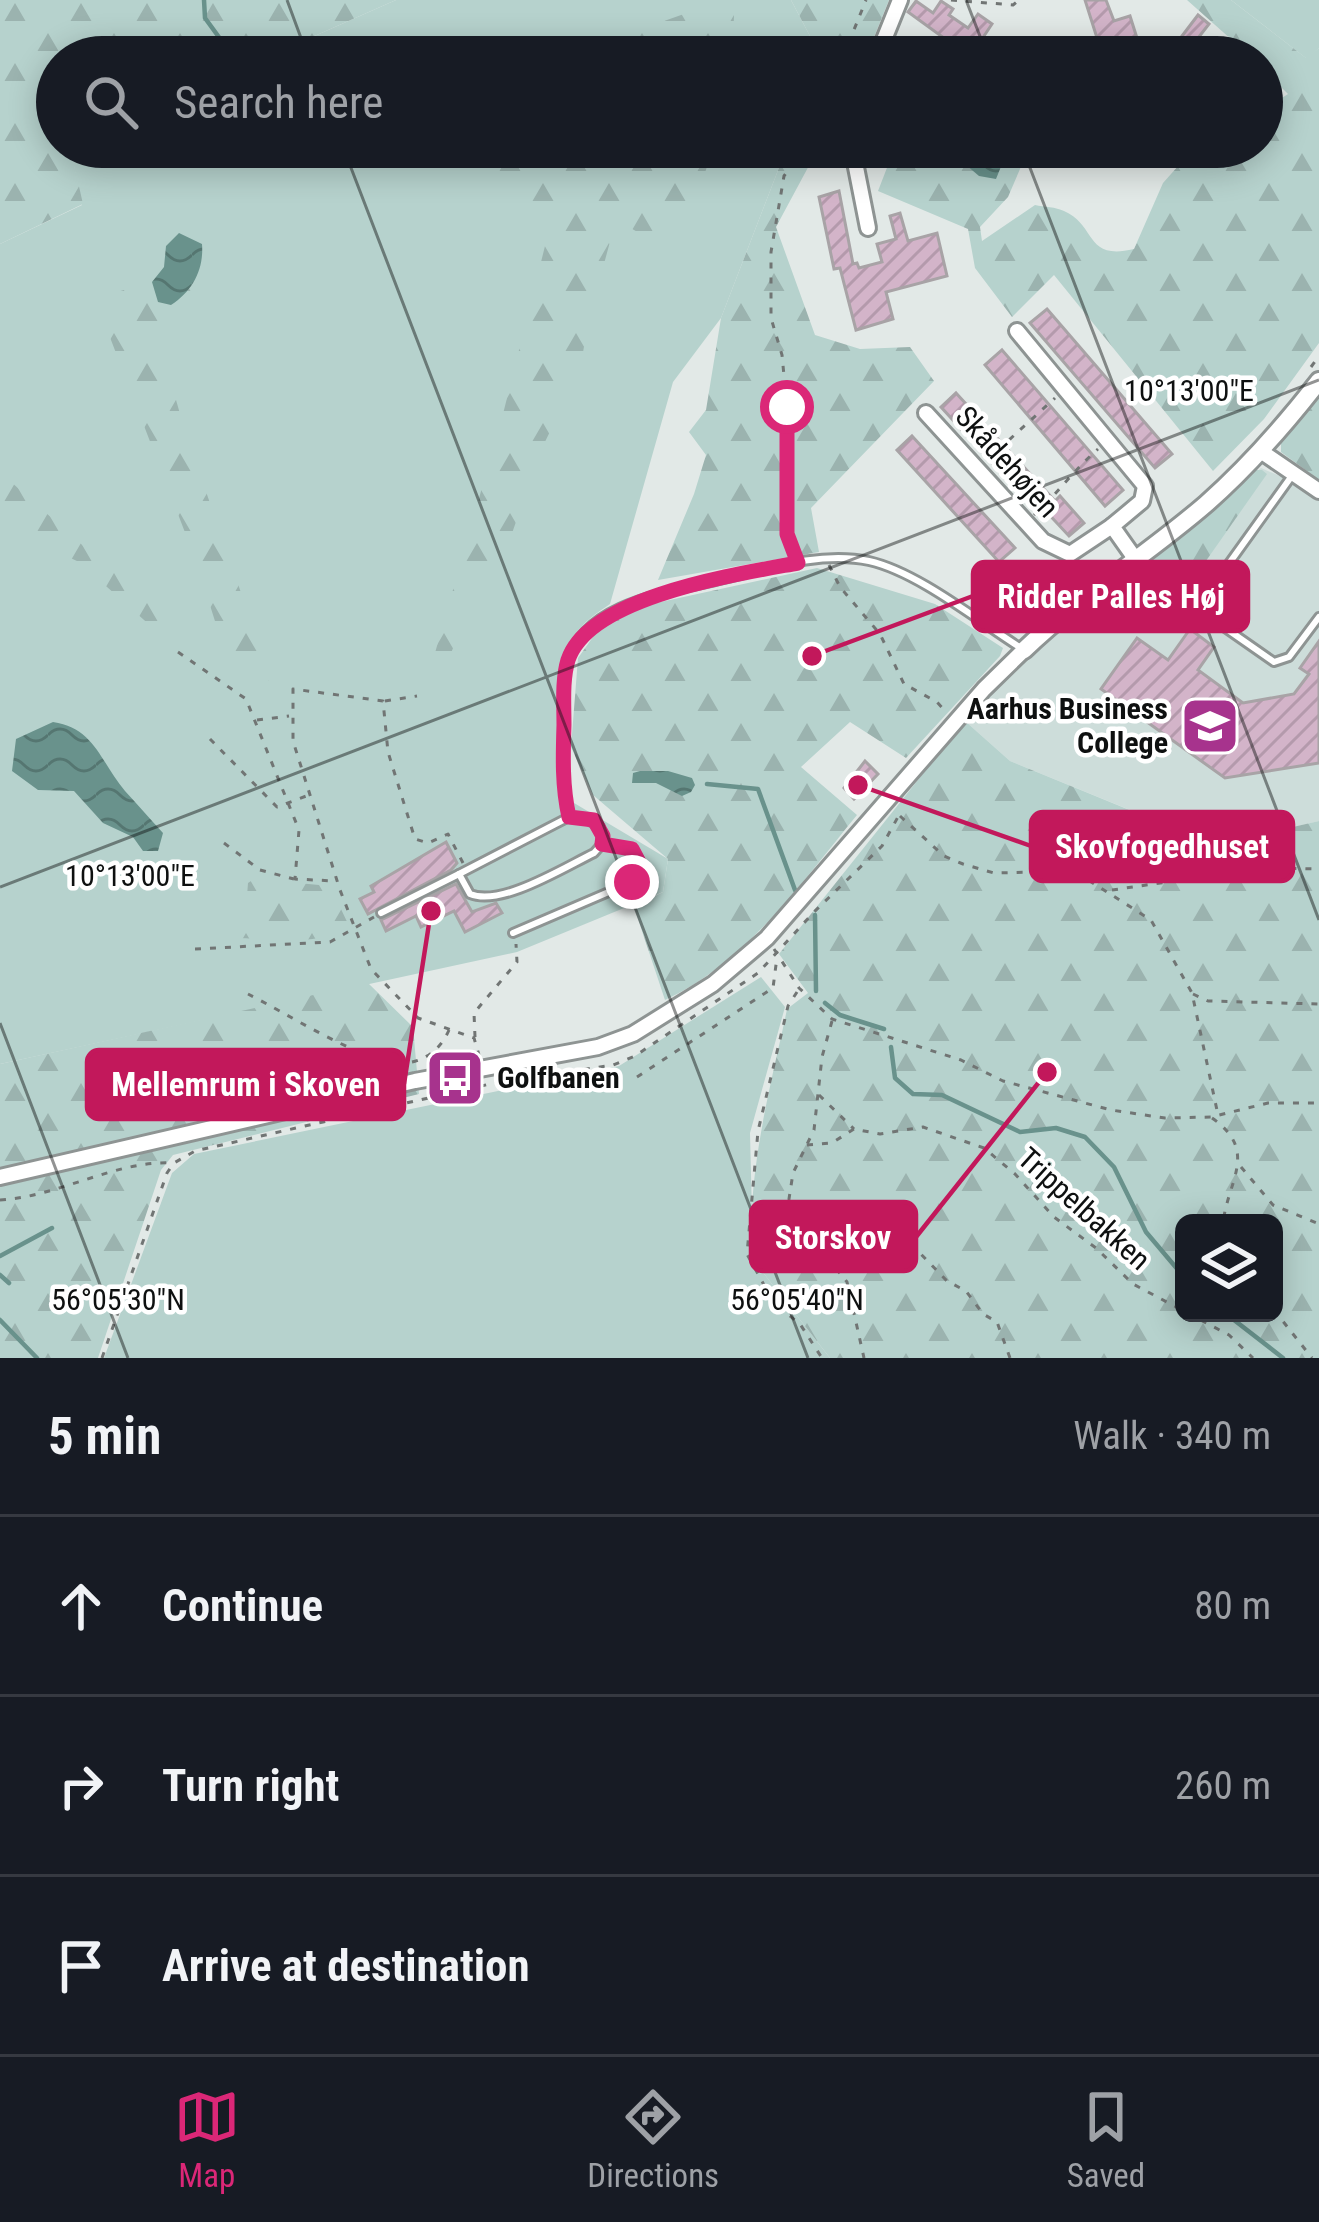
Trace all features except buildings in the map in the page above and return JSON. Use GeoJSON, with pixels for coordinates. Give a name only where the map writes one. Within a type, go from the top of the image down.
{"type":"FeatureCollection","features":[{"type":"Feature","properties":{"kind":"street"},"geometry":{"type":"LineString","coordinates":[[885,36],[900,0]]}},
{"type":"Feature","properties":{"kind":"street"},"geometry":{"type":"LineString","coordinates":[[856,168],[868,228]]}},
{"type":"Feature","properties":{"kind":"street"},"geometry":{"type":"LineString","coordinates":[[1017,331],[1143,482],[1142,501],[1112,526],[1136,560]]}},
{"type":"Feature","properties":{"kind":"street"},"geometry":{"type":"LineString","coordinates":[[0,1178],[415,1081],[598,1048],[633,1034],[713,985],[767,938],[954,723],[1024,650],[1205,505],[1262,452],[1319,381]]}},
{"type":"Feature","properties":{"kind":"street","name":"Skådehøjen"},"geometry":{"type":"LineString","coordinates":[[926,413],[1043,541],[1070,554],[1112,526]]}},
{"type":"Feature","properties":{"kind":"street"},"geometry":{"type":"LineString","coordinates":[[1262,452],[1319,491]]}},
{"type":"Feature","properties":{"kind":"lane"},"geometry":{"type":"LineString","coordinates":[[1294,474],[1215,584],[1209,604],[1222,625],[1274,662],[1289,657],[1319,617]]}},
{"type":"Feature","properties":{"kind":"lane"},"geometry":{"type":"LineString","coordinates":[[569,817],[563,791],[569,658],[580,638],[614,611],[798,563],[827,558],[870,561],[909,578],[1024,650]]}},
{"type":"Feature","properties":{"kind":"lane"},"geometry":{"type":"LineString","coordinates":[[381,913],[569,817],[594,820],[603,836],[594,853],[520,889],[483,900],[470,894],[463,872]]}},
{"type":"Feature","properties":{"kind":"lane"},"geometry":{"type":"LineString","coordinates":[[513,933],[639,875],[639,856],[632,849],[602,844]]}},
{"type":"Feature","properties":{"kind":"path"},"geometry":{"type":"LineString","coordinates":[[851,36],[866,0]]}},
{"type":"Feature","properties":{"kind":"path"},"geometry":{"type":"LineString","coordinates":[[951,0],[1012,5],[1019,0]]}},
{"type":"Feature","properties":{"kind":"path"},"geometry":{"type":"LineString","coordinates":[[790,168],[784,176],[770,284],[771,318],[782,355],[787,407],[787,534],[798,563]]}},
{"type":"Feature","properties":{"kind":"path"},"geometry":{"type":"LineString","coordinates":[[977,470],[1065,388]]}},
{"type":"Feature","properties":{"kind":"path"},"geometry":{"type":"LineString","coordinates":[[1025,522],[1108,440]]}},
{"type":"Feature","properties":{"kind":"path"},"geometry":{"type":"LineString","coordinates":[[827,558],[840,587],[880,634],[904,684],[937,702],[954,723]]}},
{"type":"Feature","properties":{"kind":"path"},"geometry":{"type":"LineString","coordinates":[[178,652],[246,699],[299,830],[296,879]]}},
{"type":"Feature","properties":{"kind":"path"},"geometry":{"type":"LineString","coordinates":[[417,695],[383,701],[293,689],[293,741],[337,881],[371,969],[411,1013],[474,1038]]}},
{"type":"Feature","properties":{"kind":"path"},"geometry":{"type":"LineString","coordinates":[[383,701],[388,752],[415,838],[428,843],[448,834],[463,872]]}},
{"type":"Feature","properties":{"kind":"path"},"geometry":{"type":"LineString","coordinates":[[256,720],[291,716]]}},
{"type":"Feature","properties":{"kind":"path"},"geometry":{"type":"LineString","coordinates":[[210,739],[277,807],[308,795]]}},
{"type":"Feature","properties":{"kind":"path"},"geometry":{"type":"LineString","coordinates":[[886,800],[944,856],[994,872],[1074,871],[1151,920],[1192,993],[1218,1115]]}},
{"type":"Feature","properties":{"kind":"path"},"geometry":{"type":"LineString","coordinates":[[0,1200],[35,1198],[76,1180],[149,1162],[174,1163],[195,1151],[355,1112],[614,1064],[653,1044],[758,974],[882,846],[898,815]]}},
{"type":"Feature","properties":{"kind":"path"},"geometry":{"type":"LineString","coordinates":[[224,843],[260,869],[296,879],[337,881]]}},
{"type":"Feature","properties":{"kind":"path"},"geometry":{"type":"LineString","coordinates":[[1109,891],[1264,868],[1319,869]]}},
{"type":"Feature","properties":{"kind":"path"},"geometry":{"type":"LineString","coordinates":[[195,949],[330,942],[381,913]]}},
{"type":"Feature","properties":{"kind":"path"},"geometry":{"type":"LineString","coordinates":[[478,1052],[473,1021],[478,1004],[495,991],[517,962],[513,933]]}},
{"type":"Feature","properties":{"kind":"path"},"geometry":{"type":"LineString","coordinates":[[767,938],[800,988],[832,1019],[961,1060],[1003,1081],[1078,1102],[1165,1118],[1210,1117],[1268,1103],[1319,1103]]}},
{"type":"Feature","properties":{"kind":"path"},"geometry":{"type":"LineString","coordinates":[[637,1077],[773,988],[778,955]]}},
{"type":"Feature","properties":{"kind":"path"},"geometry":{"type":"LineString","coordinates":[[800,988],[788,1006],[758,1131],[747,1254],[775,1303],[800,1324],[822,1358]]}},
{"type":"Feature","properties":{"kind":"path"},"geometry":{"type":"LineString","coordinates":[[1192,993],[1208,1001],[1319,1004]]}},
{"type":"Feature","properties":{"kind":"path"},"geometry":{"type":"LineString","coordinates":[[248,994],[373,1056],[399,1063],[426,1058],[442,1046],[449,1030]]}},
{"type":"Feature","properties":{"kind":"path"},"geometry":{"type":"LineString","coordinates":[[832,1019],[822,1057],[814,1130],[793,1173],[789,1199],[794,1218],[847,1282],[864,1358]]}},
{"type":"Feature","properties":{"kind":"path"},"geometry":{"type":"LineString","coordinates":[[818,1094],[854,1129]]}},
{"type":"Feature","properties":{"kind":"path"},"geometry":{"type":"LineString","coordinates":[[1210,1117],[1232,1137],[1239,1164],[1274,1205],[1319,1224]]}},
{"type":"Feature","properties":{"kind":"path","name":"Trippelbakken"},"geometry":{"type":"LineString","coordinates":[[807,1145],[832,1143],[854,1129],[880,1134],[923,1127],[984,1148],[1133,1285],[1229,1335],[1253,1358]]}},
{"type":"Feature","properties":{"kind":"path"},"geometry":{"type":"LineString","coordinates":[[102,1358],[142,1234],[174,1163]]}},
{"type":"Feature","properties":{"kind":"path"},"geometry":{"type":"LineString","coordinates":[[1225,1214],[1239,1164]]}},
{"type":"Feature","properties":{"kind":"path"},"geometry":{"type":"LineString","coordinates":[[811,1237],[843,1223],[851,1213],[880,1212],[947,1281],[997,1322],[1010,1358]]}},
{"type":"Feature","properties":{"kind":"path"},"geometry":{"type":"LineString","coordinates":[[1283,1321],[1312,1358]]}},
{"type":"Feature","properties":{"kind":"shaded area"},"geometry":{"type":"Polygon","coordinates":[[[1261,468],[1319,499],[1319,821],[1216,845],[1010,761],[965,721],[1013,670],[1261,468]]]}},
{"type":"Feature","properties":{"kind":"green space"},"geometry":{"type":"Polygon","coordinates":[[[0,0],[396,0],[315,36],[36,36],[36,168],[75,168],[83,204],[0,244],[0,0]]]}},
{"type":"Feature","properties":{"kind":"green space"},"geometry":{"type":"Polygon","coordinates":[[[396,0],[791,0],[810,36],[315,36],[396,0]]]}},
{"type":"Feature","properties":{"kind":"green space"},"geometry":{"type":"Polygon","coordinates":[[[791,0],[889,0],[874,36],[810,36],[791,0]]]}},
{"type":"Feature","properties":{"kind":"green space"},"geometry":{"type":"Polygon","coordinates":[[[1187,0],[1231,0],[1278,36],[1227,36],[1187,0]]]}},
{"type":"Feature","properties":{"kind":"green space"},"geometry":{"type":"Polygon","coordinates":[[[1231,0],[1319,0],[1319,48],[1307,59],[1231,0]]]}},
{"type":"Feature","properties":{"kind":"green space"},"geometry":{"type":"Polygon","coordinates":[[[712,4],[734,13],[733,36],[626,36],[712,4]]]}},
{"type":"Feature","properties":{"kind":"green space"},"geometry":{"type":"Polygon","coordinates":[[[1283,40],[1306,58],[1319,48],[1319,343],[1264,419],[1213,471],[1054,275],[1012,317],[975,268],[968,229],[878,191],[887,168],[1020,168],[1008,197],[980,227],[982,241],[1035,205],[1074,217],[1107,250],[1134,249],[1163,183],[1176,168],[1283,168],[1283,97],[1288,94],[1283,89],[1283,40]]]}},
{"type":"Feature","properties":{"kind":"green space"},"geometry":{"type":"Polygon","coordinates":[[[74,168],[779,168],[721,318],[673,382],[610,604],[578,630],[562,670],[559,794],[668,859],[663,892],[517,952],[0,1064],[0,244],[82,205],[74,168]]]}},
{"type":"Feature","properties":{"kind":"green space"},"geometry":{"type":"Polygon","coordinates":[[[478,168],[707,168],[696,198],[667,242],[654,242],[629,227],[611,238],[580,370],[541,450],[510,539],[474,596],[445,668],[431,681],[429,674],[503,414],[550,226],[478,168]]]}},
{"type":"Feature","properties":{"kind":"green space"},"geometry":{"type":"Polygon","coordinates":[[[779,168],[808,168],[776,227],[815,335],[860,349],[910,347],[934,381],[811,508],[819,552],[658,580],[706,455],[689,432],[706,410],[721,318],[779,168]]]}},
{"type":"Feature","properties":{"kind":"green space"},"geometry":{"type":"Polygon","coordinates":[[[202,265],[210,283],[193,324],[177,334],[155,326],[184,428],[266,665],[270,689],[260,701],[253,699],[220,637],[196,561],[101,314],[117,292],[152,282],[154,295],[182,298],[202,265]]]}},
{"type":"Feature","properties":{"kind":"green space"},"geometry":{"type":"Polygon","coordinates":[[[1319,388],[1319,480],[1281,452],[1281,439],[1319,388]]]}},
{"type":"Feature","properties":{"kind":"green space"},"geometry":{"type":"Polygon","coordinates":[[[1254,470],[1267,474],[1168,615],[1146,618],[1114,600],[1113,586],[1254,470]]]}},
{"type":"Feature","properties":{"kind":"green space"},"geometry":{"type":"Polygon","coordinates":[[[10,481],[89,551],[150,584],[167,615],[166,627],[162,631],[153,628],[79,562],[1,525],[0,491],[10,481]]]}},
{"type":"Feature","properties":{"kind":"green space"},"geometry":{"type":"Polygon","coordinates":[[[817,568],[935,604],[1003,648],[906,758],[850,722],[801,767],[857,815],[747,943],[722,965],[665,1000],[634,907],[663,892],[668,859],[593,795],[571,747],[578,658],[598,630],[633,608],[817,568]]]}},
{"type":"Feature","properties":{"kind":"green space"},"geometry":{"type":"Polygon","coordinates":[[[965,721],[1010,761],[1215,845],[1319,821],[1319,1358],[830,1358],[761,1270],[752,1215],[759,1142],[787,1009],[808,993],[779,954],[965,721]]]}},
{"type":"Feature","properties":{"kind":"green space"},"geometry":{"type":"Polygon","coordinates":[[[254,879],[330,886],[350,928],[308,939],[236,938],[245,922],[248,883],[254,879]]]}},
{"type":"Feature","properties":{"kind":"green space"},"geometry":{"type":"Polygon","coordinates":[[[761,977],[785,1007],[750,1133],[753,1254],[830,1358],[104,1358],[172,1173],[194,1154],[619,1066],[761,977]]]}},
{"type":"Feature","properties":{"kind":"green space"},"geometry":{"type":"Polygon","coordinates":[[[368,983],[413,1027],[419,1094],[173,1155],[161,1170],[98,1358],[0,1358],[0,1064],[368,983]]]}},
{"type":"Feature","properties":{"kind":"water"},"geometry":{"type":"Polygon","coordinates":[[[970,168],[1000,168],[996,179],[979,176],[970,168]]]}},
{"type":"Feature","properties":{"kind":"water"},"geometry":{"type":"Polygon","coordinates":[[[179,233],[202,244],[202,253],[191,286],[171,305],[158,302],[152,282],[164,267],[166,246],[179,233]]]}},
{"type":"Feature","properties":{"kind":"water"},"geometry":{"type":"Polygon","coordinates":[[[53,722],[79,731],[96,748],[125,791],[163,833],[158,851],[143,851],[133,837],[103,823],[74,791],[38,790],[12,771],[16,739],[53,722]]]}},
{"type":"Feature","properties":{"kind":"water"},"geometry":{"type":"Polygon","coordinates":[[[668,771],[692,778],[695,785],[682,796],[656,783],[632,783],[633,773],[668,771]]]}},
{"type":"Feature","properties":{"kind":"waterway"},"geometry":{"type":"LineString","coordinates":[[204,0],[205,18],[218,36]]}},
{"type":"Feature","properties":{"kind":"waterway"},"geometry":{"type":"LineString","coordinates":[[707,784],[758,789],[795,890]]}},
{"type":"Feature","properties":{"kind":"waterway"},"geometry":{"type":"LineString","coordinates":[[815,915],[816,991]]}},
{"type":"Feature","properties":{"kind":"waterway"},"geometry":{"type":"LineString","coordinates":[[825,1003],[840,1015],[884,1029]]}},
{"type":"Feature","properties":{"kind":"waterway"},"geometry":{"type":"LineString","coordinates":[[891,1047],[895,1078],[913,1094],[942,1095],[1020,1132],[1056,1128],[1085,1137],[1114,1167],[1146,1232],[1175,1266]]}},
{"type":"Feature","properties":{"kind":"waterway"},"geometry":{"type":"LineString","coordinates":[[0,1256],[52,1228]]}},
{"type":"Feature","properties":{"kind":"waterway"},"geometry":{"type":"LineString","coordinates":[[0,1275],[9,1283]]}},
{"type":"Feature","properties":{"kind":"waterway"},"geometry":{"type":"LineString","coordinates":[[0,1320],[37,1358]]}},
{"type":"Feature","properties":{"kind":"waterway"},"geometry":{"type":"LineString","coordinates":[[1237,1322],[1283,1358]]}},
{"type":"Feature","properties":{"kind":"place","name":"Ridder Palles Høj"},"geometry":{"type":"Point","coordinates":[812,656]}},
{"type":"Feature","properties":{"kind":"place","name":"Aarhus Business College"},"geometry":{"type":"Point","coordinates":[1210,726]}},
{"type":"Feature","properties":{"kind":"place","name":"Skovfogedhuset"},"geometry":{"type":"Point","coordinates":[858,785]}},
{"type":"Feature","properties":{"kind":"place","name":"Mellemrum i Skoven"},"geometry":{"type":"Point","coordinates":[431,911]}},
{"type":"Feature","properties":{"kind":"place","name":"Storskov"},"geometry":{"type":"Point","coordinates":[1047,1072]}},
{"type":"Feature","properties":{"kind":"place","name":"Golfbanen"},"geometry":{"type":"Point","coordinates":[455,1078]}},
{"type":"Feature","properties":{"kind":"route"},"geometry":{"type":"LineString","coordinates":[[632,882],[639,875],[639,856],[632,849],[602,844],[594,820],[569,817],[563,791],[569,658],[592,625],[614,611],[798,563],[787,534],[787,407]]}}]}
